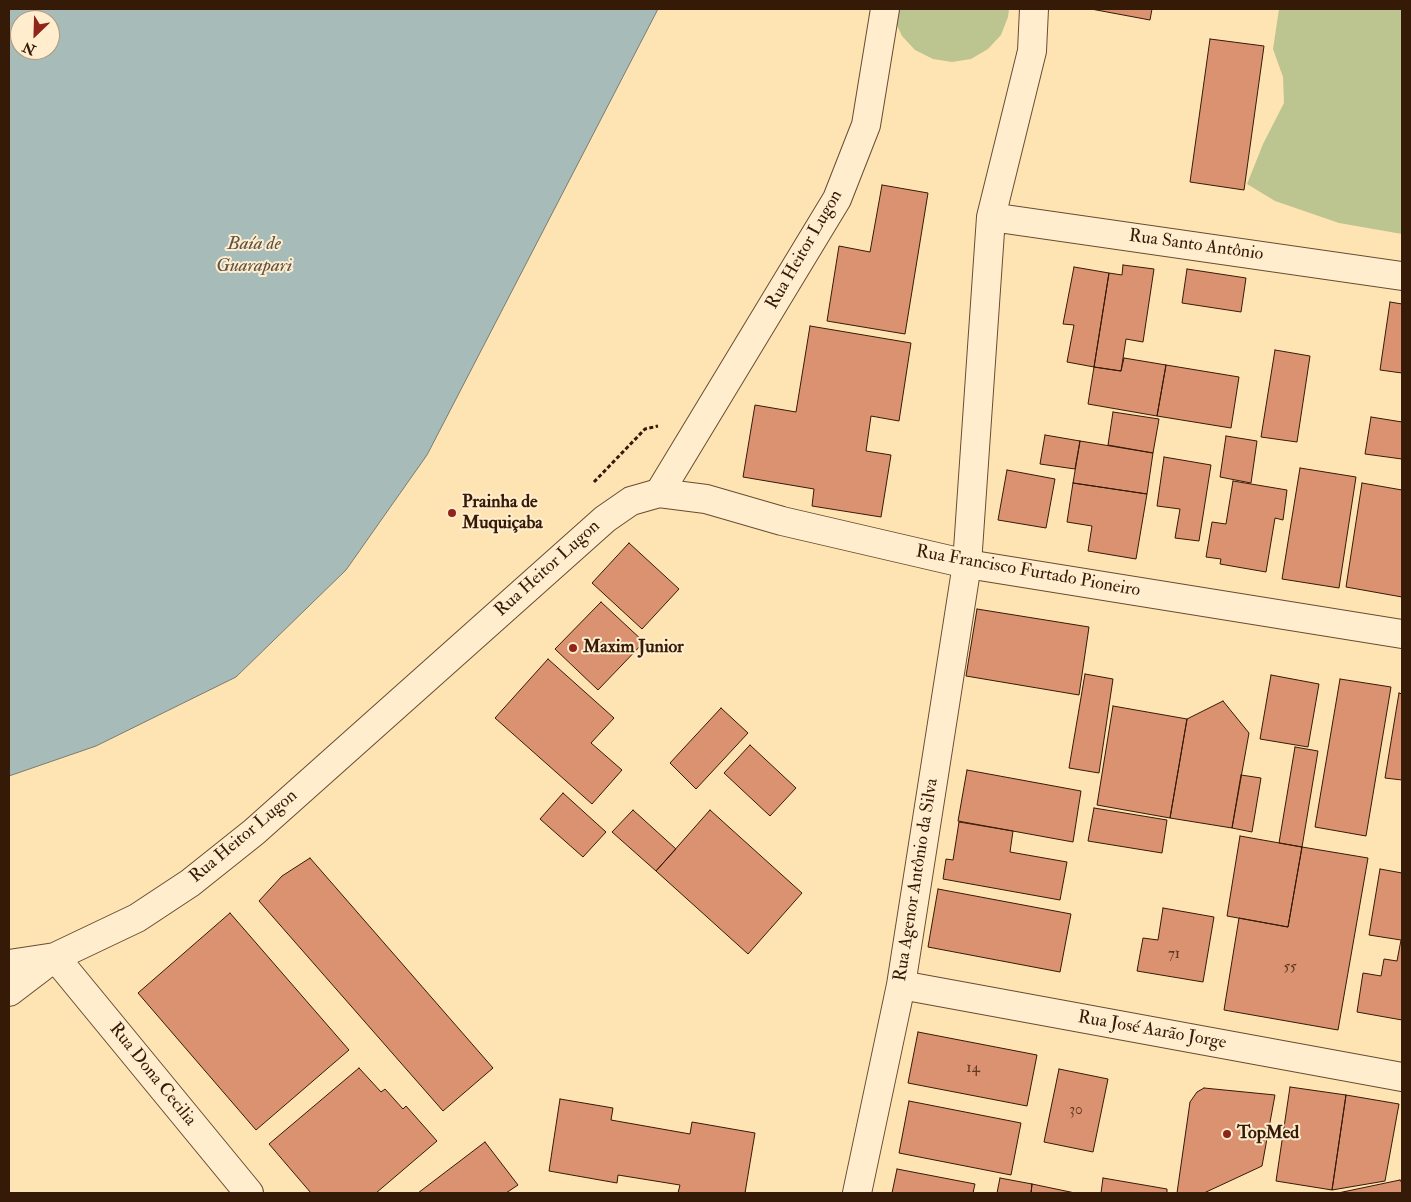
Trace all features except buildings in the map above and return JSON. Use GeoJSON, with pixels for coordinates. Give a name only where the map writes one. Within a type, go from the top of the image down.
{"type":"FeatureCollection","features":[{"type":"Feature","properties":{"kind":"street","name":"Rua Heitor Lugon"},"geometry":{"type":"LineString","coordinates":[[9,964],[55,957],[137,918],[190,883],[254,832],[605,519],[631,501],[659,493],[838,200],[866,125],[885,9]]}},
{"type":"Feature","properties":{"kind":"street"},"geometry":{"type":"LineString","coordinates":[[967,564],[991,217],[1032,51],[1034,9]]}},
{"type":"Feature","properties":{"kind":"street","name":"Rua Santo Antônio"},"geometry":{"type":"LineString","coordinates":[[991,217],[1402,276]]}},
{"type":"Feature","properties":{"kind":"street","name":"Rua Francisco Furtado Pioneiro"},"geometry":{"type":"LineString","coordinates":[[659,493],[706,499],[782,521],[967,564],[1402,634]]}},
{"type":"Feature","properties":{"kind":"street","name":"Rua Agenor Antônio da Silva"},"geometry":{"type":"LineString","coordinates":[[856,1193],[901,985],[967,564]]}},
{"type":"Feature","properties":{"kind":"street"},"geometry":{"type":"LineString","coordinates":[[9,992],[55,957]]}},
{"type":"Feature","properties":{"kind":"street","name":"Rua Dona Cecilia"},"geometry":{"type":"LineString","coordinates":[[55,957],[249,1193]]}},
{"type":"Feature","properties":{"kind":"street","name":"Rua José Aarão Jorge"},"geometry":{"type":"LineString","coordinates":[[901,985],[1402,1077]]}},
{"type":"Feature","properties":{"kind":"green space"},"geometry":{"type":"Polygon","coordinates":[[[893,9],[1009,9],[1001,35],[988,49],[971,59],[952,62],[933,59],[915,50],[902,36],[894,19],[893,9]]]}},
{"type":"Feature","properties":{"kind":"green space"},"geometry":{"type":"Polygon","coordinates":[[[1279,9],[1402,9],[1402,234],[1339,223],[1275,201],[1247,184],[1263,144],[1284,103],[1283,77],[1273,49],[1279,9]]]}},
{"type":"Feature","properties":{"kind":"water","name":"Baía de Guarapari"},"geometry":{"type":"Polygon","coordinates":[[[9,9],[658,9],[427,455],[346,570],[236,677],[96,746],[9,776],[9,9]]]}},
{"type":"Feature","properties":{"kind":"place","name":"Prainha de Muquiçaba"},"geometry":{"type":"Point","coordinates":[452,513]}},
{"type":"Feature","properties":{"kind":"place","name":"Maxim Junior"},"geometry":{"type":"Point","coordinates":[573,648]}},
{"type":"Feature","properties":{"kind":"place","name":"TopMed"},"geometry":{"type":"Point","coordinates":[1227,1134]}}]}
